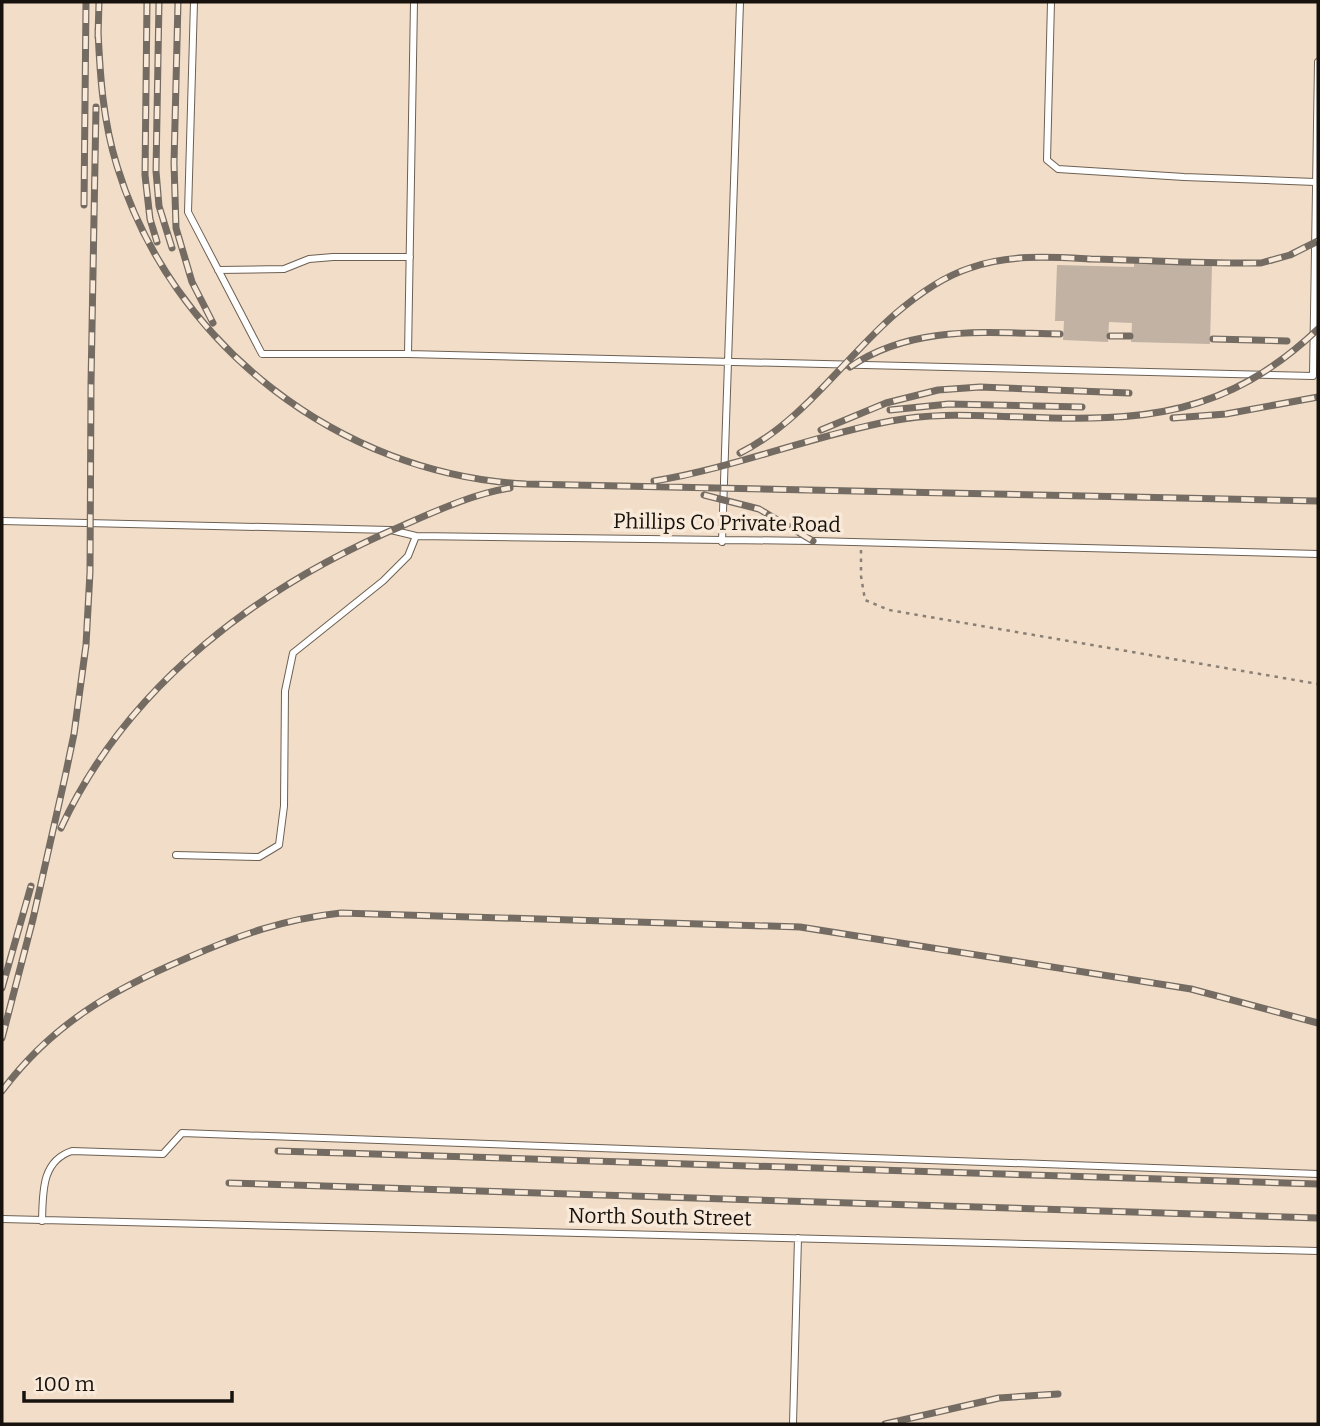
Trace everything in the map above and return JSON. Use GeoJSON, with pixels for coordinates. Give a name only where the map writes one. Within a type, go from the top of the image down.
{"type":"FeatureCollection","features":[{"type":"Feature","properties":{"kind":"lane"},"geometry":{"type":"LineString","coordinates":[[194,2],[188,212],[262,355],[408,354],[1313,376],[1318,62]]}},
{"type":"Feature","properties":{"kind":"lane"},"geometry":{"type":"LineString","coordinates":[[408,354],[414,2]]}},
{"type":"Feature","properties":{"kind":"lane"},"geometry":{"type":"LineString","coordinates":[[722,542],[740,2]]}},
{"type":"Feature","properties":{"kind":"lane"},"geometry":{"type":"LineString","coordinates":[[1051,2],[1047,160],[1058,169],[1315,182]]}},
{"type":"Feature","properties":{"kind":"lane"},"geometry":{"type":"LineString","coordinates":[[218,270],[284,270],[309,259],[333,257],[410,257]]}},
{"type":"Feature","properties":{"kind":"lane","name":"Phillips Co Private Road"},"geometry":{"type":"LineString","coordinates":[[2,521],[391,530],[416,536],[860,542],[1318,554]]}},
{"type":"Feature","properties":{"kind":"lane"},"geometry":{"type":"LineString","coordinates":[[176,855],[259,857],[279,845],[284,806],[285,691],[293,653],[383,581],[408,556],[416,536]]}},
{"type":"Feature","properties":{"kind":"lane"},"geometry":{"type":"LineString","coordinates":[[42,1221],[43,1187],[47,1173],[54,1161],[63,1154],[163,1154],[181,1133],[1318,1174]]}},
{"type":"Feature","properties":{"kind":"lane","name":"North South Street"},"geometry":{"type":"LineString","coordinates":[[2,1219],[1318,1251]]}},
{"type":"Feature","properties":{"kind":"lane"},"geometry":{"type":"LineString","coordinates":[[793,1424],[797,1238]]}},
{"type":"Feature","properties":{"kind":"path"},"geometry":{"type":"LineString","coordinates":[[860,542],[861,576],[866,600],[889,610],[1318,684]]}},
{"type":"Feature","properties":{"kind":"shaded area"},"geometry":{"type":"Polygon","coordinates":[[[2,2],[1318,2],[1318,1424],[2,1424],[2,2]]]}},
{"type":"Feature","properties":{"kind":"building"},"geometry":{"type":"Polygon","coordinates":[[[1134,263],[1212,265],[1210,344],[1131,342],[1132,323],[1109,322],[1108,342],[1063,340],[1064,321],[1055,321],[1057,265],[1134,267],[1134,263]]]}},
{"type":"Feature","properties":{"kind":"railway"},"geometry":{"type":"LineString","coordinates":[[84,205],[86,2]]}},
{"type":"Feature","properties":{"kind":"railway"},"geometry":{"type":"LineString","coordinates":[[98,37],[99,2]]}},
{"type":"Feature","properties":{"kind":"railway"},"geometry":{"type":"LineString","coordinates":[[147,2],[145,175],[150,219],[157,242]]}},
{"type":"Feature","properties":{"kind":"railway"},"geometry":{"type":"LineString","coordinates":[[159,2],[156,171],[159,206],[172,248]]}},
{"type":"Feature","properties":{"kind":"railway"},"geometry":{"type":"LineString","coordinates":[[178,2],[174,163],[176,228],[192,282],[213,323]]}},
{"type":"Feature","properties":{"kind":"railway"},"geometry":{"type":"LineString","coordinates":[[98,30],[105,115],[117,166],[142,230],[178,290],[221,342],[272,388],[329,426],[391,456],[457,475],[526,484],[1318,501]]}},
{"type":"Feature","properties":{"kind":"railway"},"geometry":{"type":"LineString","coordinates":[[2,1038],[33,919],[65,777],[74,734],[86,645],[90,572],[96,107]]}},
{"type":"Feature","properties":{"kind":"railway"},"geometry":{"type":"LineString","coordinates":[[740,453],[762,440],[803,408],[902,308],[939,282],[970,268],[999,260],[1030,258],[1261,263],[1290,255],[1318,241]]}},
{"type":"Feature","properties":{"kind":"railway"},"geometry":{"type":"LineString","coordinates":[[654,481],[714,468],[861,427],[908,418],[957,415],[1107,418],[1181,408],[1250,380],[1284,358],[1318,329]]}},
{"type":"Feature","properties":{"kind":"railway"},"geometry":{"type":"LineString","coordinates":[[850,367],[874,353],[925,337],[979,333],[1060,334]]}},
{"type":"Feature","properties":{"kind":"railway"},"geometry":{"type":"LineString","coordinates":[[1110,336],[1130,336]]}},
{"type":"Feature","properties":{"kind":"railway"},"geometry":{"type":"LineString","coordinates":[[1213,339],[1287,341]]}},
{"type":"Feature","properties":{"kind":"railway"},"geometry":{"type":"LineString","coordinates":[[821,430],[886,403],[938,390],[980,387],[1129,393]]}},
{"type":"Feature","properties":{"kind":"railway"},"geometry":{"type":"LineString","coordinates":[[1173,418],[1226,414],[1318,397]]}},
{"type":"Feature","properties":{"kind":"railway"},"geometry":{"type":"LineString","coordinates":[[890,410],[949,404],[1082,407]]}},
{"type":"Feature","properties":{"kind":"railway"},"geometry":{"type":"LineString","coordinates":[[61,828],[89,776],[123,728],[162,684],[204,645],[251,609],[300,577],[351,549],[456,503],[510,488]]}},
{"type":"Feature","properties":{"kind":"railway"},"geometry":{"type":"LineString","coordinates":[[704,495],[759,509],[813,541]]}},
{"type":"Feature","properties":{"kind":"railway"},"geometry":{"type":"LineString","coordinates":[[2,988],[31,886]]}},
{"type":"Feature","properties":{"kind":"railway"},"geometry":{"type":"LineString","coordinates":[[2,1091],[41,1046],[85,1011],[133,983],[244,935],[300,919],[341,913],[800,927],[1191,989],[1318,1023]]}},
{"type":"Feature","properties":{"kind":"railway"},"geometry":{"type":"LineString","coordinates":[[278,1151],[1318,1184]]}},
{"type":"Feature","properties":{"kind":"railway"},"geometry":{"type":"LineString","coordinates":[[229,1183],[1318,1218]]}},
{"type":"Feature","properties":{"kind":"railway"},"geometry":{"type":"LineString","coordinates":[[885,1424],[999,1398],[1058,1394]]}}]}
